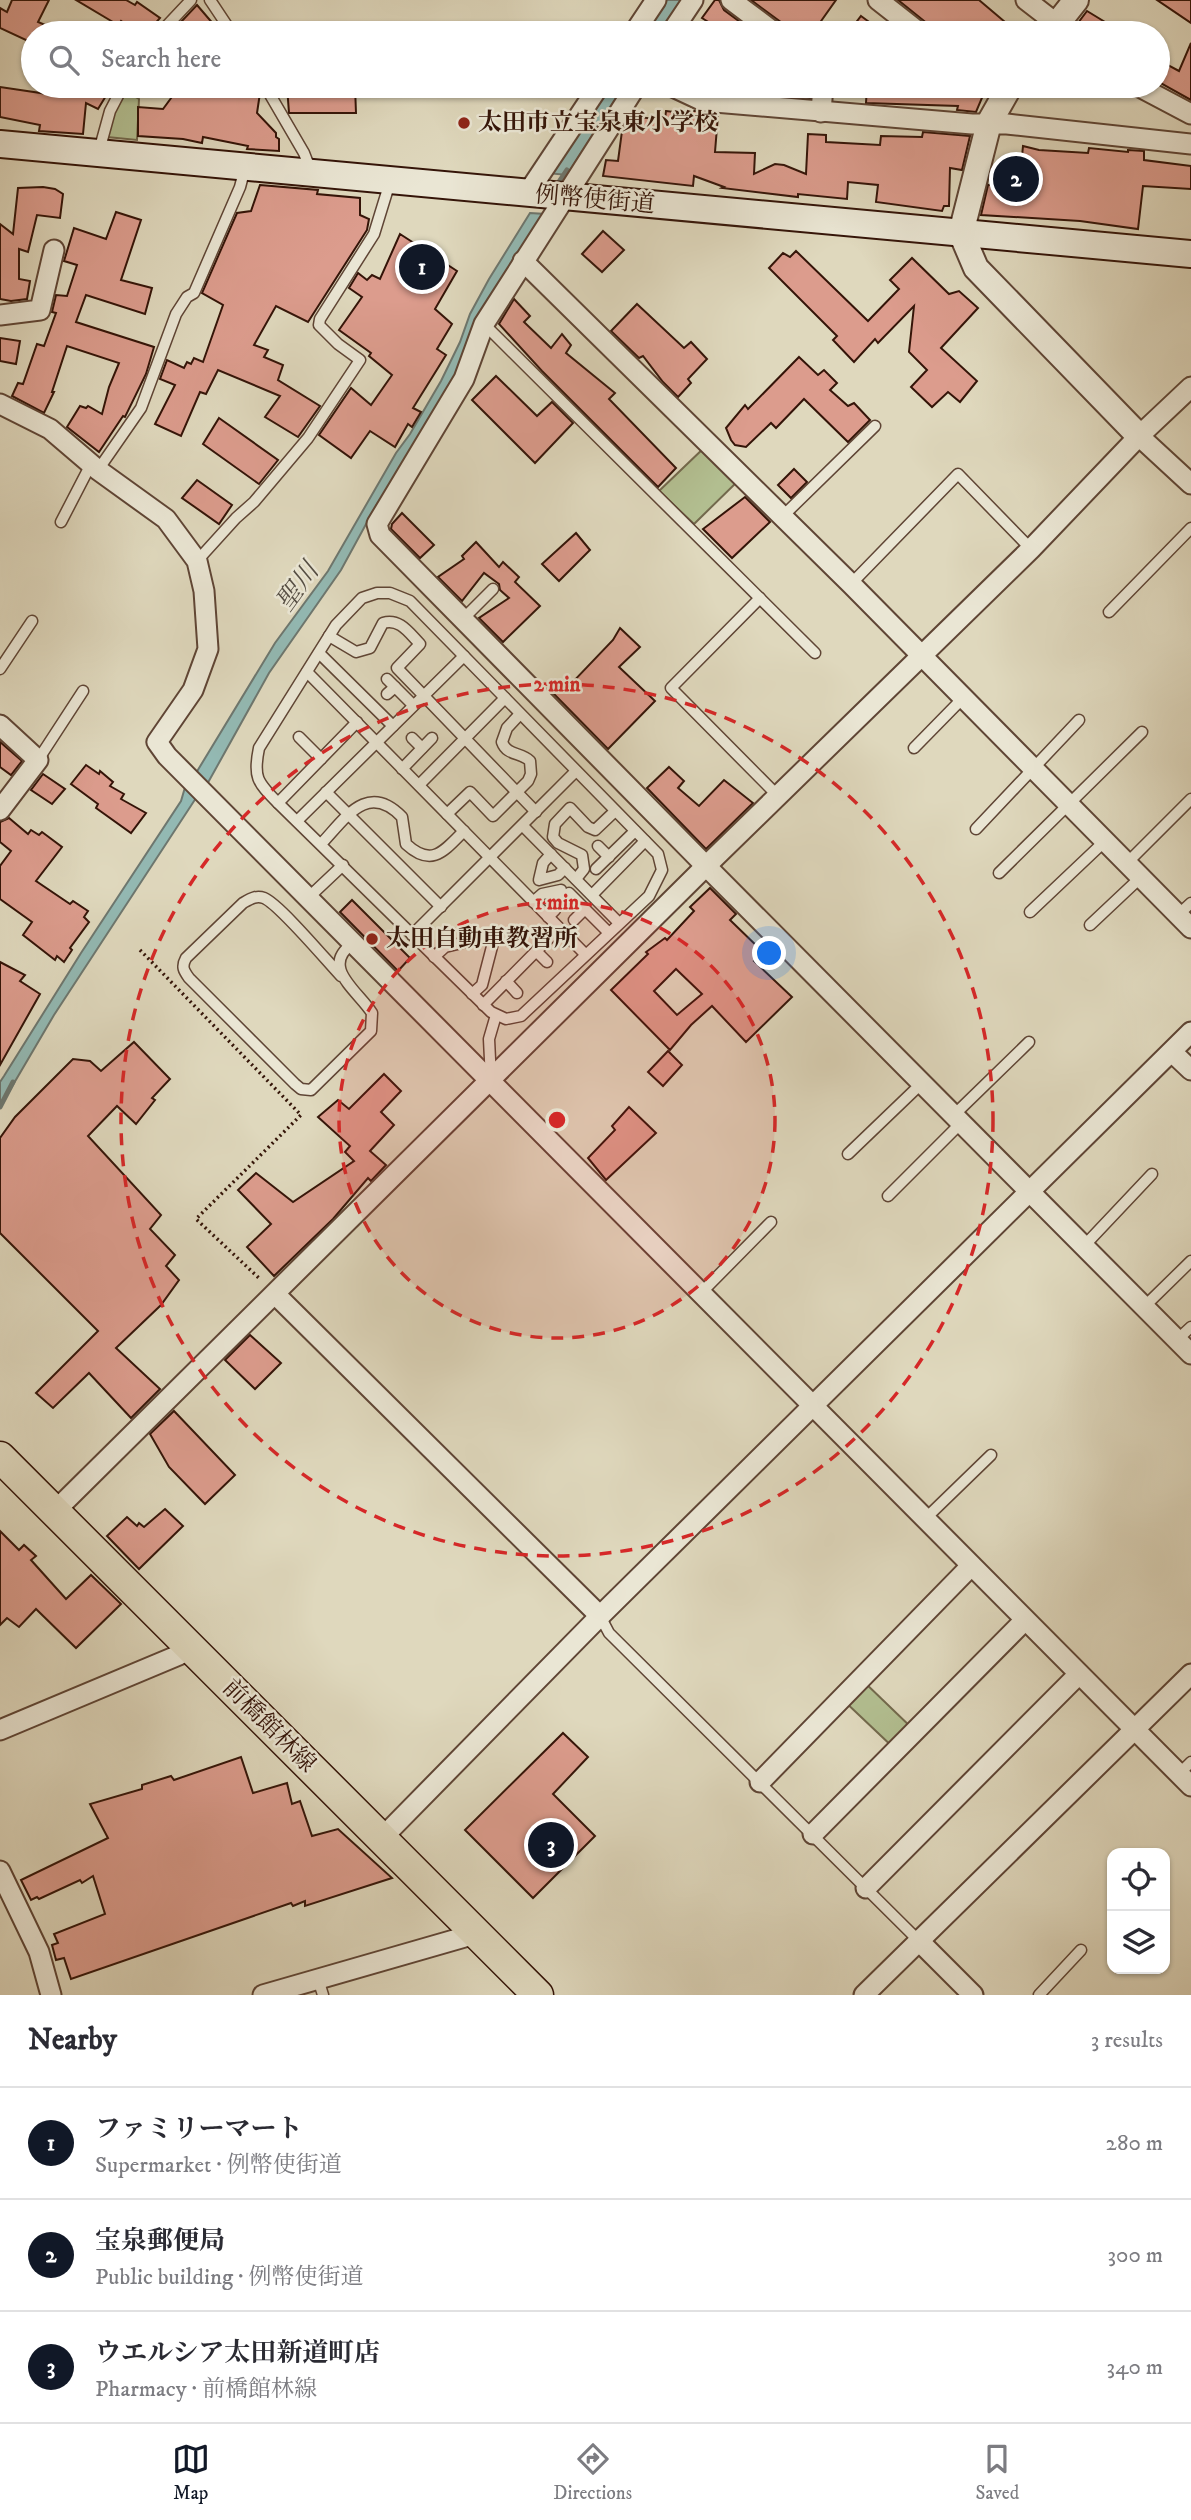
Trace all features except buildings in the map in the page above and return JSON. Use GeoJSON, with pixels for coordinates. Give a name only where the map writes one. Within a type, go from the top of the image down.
{"type":"FeatureCollection","features":[{"type":"Feature","properties":{"kind":"main road","name":"例幣使街道"},"geometry":{"type":"LineString","coordinates":[[0,144],[1191,254]]}},
{"type":"Feature","properties":{"kind":"main road","name":"前橋館林線"},"geometry":{"type":"LineString","coordinates":[[0,1457],[538,1995]]}},
{"type":"Feature","properties":{"kind":"street"},"geometry":{"type":"LineString","coordinates":[[642,21],[656,0]]}},
{"type":"Feature","properties":{"kind":"street"},"geometry":{"type":"LineString","coordinates":[[679,21],[693,0]]}},
{"type":"Feature","properties":{"kind":"street"},"geometry":{"type":"LineString","coordinates":[[731,0],[759,21]]}},
{"type":"Feature","properties":{"kind":"street"},"geometry":{"type":"LineString","coordinates":[[878,0],[905,21]]}},
{"type":"Feature","properties":{"kind":"street"},"geometry":{"type":"LineString","coordinates":[[1026,0],[1048,21]]}},
{"type":"Feature","properties":{"kind":"street"},"geometry":{"type":"LineString","coordinates":[[1063,21],[1076,0]]}},
{"type":"Feature","properties":{"kind":"street"},"geometry":{"type":"LineString","coordinates":[[593,98],[547,195],[523,261],[484,324],[464,379],[377,524],[380,535],[1144,1307],[1186,1341]]}},
{"type":"Feature","properties":{"kind":"street"},"geometry":{"type":"LineString","coordinates":[[547,195],[626,98]]}},
{"type":"Feature","properties":{"kind":"street"},"geometry":{"type":"LineString","coordinates":[[697,98],[703,101],[821,112],[972,124],[989,122],[1191,144]]}},
{"type":"Feature","properties":{"kind":"street"},"geometry":{"type":"LineString","coordinates":[[821,112],[822,98]]}},
{"type":"Feature","properties":{"kind":"street"},"geometry":{"type":"LineString","coordinates":[[1002,98],[989,122],[961,233],[976,268],[1139,436],[1191,484]]}},
{"type":"Feature","properties":{"kind":"street"},"geometry":{"type":"LineString","coordinates":[[1161,98],[1191,114]]}},
{"type":"Feature","properties":{"kind":"street"},"geometry":{"type":"LineString","coordinates":[[0,315],[40,310],[54,250]]}},
{"type":"Feature","properties":{"kind":"street"},"geometry":{"type":"LineString","coordinates":[[523,261],[783,516],[1134,870],[1187,916]]}},
{"type":"Feature","properties":{"kind":"street"},"geometry":{"type":"LineString","coordinates":[[54,1512],[491,1082],[706,866],[1031,549],[1139,436],[1191,387]]}},
{"type":"Feature","properties":{"kind":"street"},"geometry":{"type":"LineString","coordinates":[[0,404],[50,429],[94,467],[166,519],[197,561],[204,591],[208,649],[193,690],[157,742],[167,756],[1135,1730],[1187,1774]]}},
{"type":"Feature","properties":{"kind":"street"},"geometry":{"type":"LineString","coordinates":[[0,726],[38,760],[3,800]]}},
{"type":"Feature","properties":{"kind":"street"},"geometry":{"type":"LineString","coordinates":[[381,1839],[600,1616],[1191,1032]]}},
{"type":"Feature","properties":{"kind":"street"},"geometry":{"type":"LineString","coordinates":[[1172,1052],[1191,1070]]}},
{"type":"Feature","properties":{"kind":"street"},"geometry":{"type":"LineString","coordinates":[[275,1294],[600,1616]]}},
{"type":"Feature","properties":{"kind":"street"},"geometry":{"type":"LineString","coordinates":[[760,1782],[971,1566]]}},
{"type":"Feature","properties":{"kind":"street"},"geometry":{"type":"LineString","coordinates":[[813,1834],[1025,1620]]}},
{"type":"Feature","properties":{"kind":"street"},"geometry":{"type":"LineString","coordinates":[[0,1730],[179,1655],[190,1646]]}},
{"type":"Feature","properties":{"kind":"street"},"geometry":{"type":"LineString","coordinates":[[866,1888],[1079,1674]]}},
{"type":"Feature","properties":{"kind":"street"},"geometry":{"type":"LineString","coordinates":[[864,1995],[1191,1674]]}},
{"type":"Feature","properties":{"kind":"street"},"geometry":{"type":"LineString","coordinates":[[0,1871],[38,1952],[51,1995]]}},
{"type":"Feature","properties":{"kind":"street"},"geometry":{"type":"LineString","coordinates":[[263,1995],[321,1987],[475,1934]]}},
{"type":"Feature","properties":{"kind":"street"},"geometry":{"type":"LineString","coordinates":[[918,1940],[973,1995]]}},
{"type":"Feature","properties":{"kind":"lane"},"geometry":{"type":"LineString","coordinates":[[171,21],[191,0]]}},
{"type":"Feature","properties":{"kind":"lane"},"geometry":{"type":"LineString","coordinates":[[210,0],[224,21]]}},
{"type":"Feature","properties":{"kind":"lane"},"geometry":{"type":"LineString","coordinates":[[99,153],[110,111],[117,98]]}},
{"type":"Feature","properties":{"kind":"lane"},"geometry":{"type":"LineString","coordinates":[[272,98],[304,153],[312,174]]}},
{"type":"Feature","properties":{"kind":"lane"},"geometry":{"type":"LineString","coordinates":[[61,522],[94,467],[141,408],[176,314],[187,297],[194,293],[240,187],[245,167]]}},
{"type":"Feature","properties":{"kind":"lane"},"geometry":{"type":"LineString","coordinates":[[197,561],[254,502],[308,438],[360,360],[338,344],[319,325],[320,319],[374,234],[390,180]]}},
{"type":"Feature","properties":{"kind":"lane"},"geometry":{"type":"LineString","coordinates":[[484,324],[815,653]]}},
{"type":"Feature","properties":{"kind":"lane"},"geometry":{"type":"LineString","coordinates":[[783,516],[876,426]]}},
{"type":"Feature","properties":{"kind":"lane"},"geometry":{"type":"LineString","coordinates":[[851,584],[958,474],[1031,549]]}},
{"type":"Feature","properties":{"kind":"lane"},"geometry":{"type":"LineString","coordinates":[[1109,612],[1191,527]]}},
{"type":"Feature","properties":{"kind":"lane"},"geometry":{"type":"LineString","coordinates":[[463,619],[493,589]]}},
{"type":"Feature","properties":{"kind":"lane"},"geometry":{"type":"LineString","coordinates":[[390,593],[410,601],[658,854],[662,870],[649,895],[521,1016],[506,1019],[496,1015],[483,1004],[278,803],[256,778],[259,748],[319,653],[349,610],[362,598],[390,593]]}},
{"type":"Feature","properties":{"kind":"lane"},"geometry":{"type":"LineString","coordinates":[[760,598],[671,688],[779,797]]}},
{"type":"Feature","properties":{"kind":"lane"},"geometry":{"type":"LineString","coordinates":[[0,669],[32,621]]}},
{"type":"Feature","properties":{"kind":"lane"},"geometry":{"type":"LineString","coordinates":[[329,636],[356,652],[370,648],[378,628],[383,623],[397,622],[420,644],[397,668],[422,697],[536,812]]}},
{"type":"Feature","properties":{"kind":"lane"},"geometry":{"type":"LineString","coordinates":[[319,653],[393,726]]}},
{"type":"Feature","properties":{"kind":"lane"},"geometry":{"type":"LineString","coordinates":[[297,821],[464,656]]}},
{"type":"Feature","properties":{"kind":"lane"},"geometry":{"type":"LineString","coordinates":[[307,672],[584,954]]}},
{"type":"Feature","properties":{"kind":"lane"},"geometry":{"type":"LineString","coordinates":[[390,687],[413,705]]}},
{"type":"Feature","properties":{"kind":"lane"},"geometry":{"type":"LineString","coordinates":[[38,760],[83,691]]}},
{"type":"Feature","properties":{"kind":"lane"},"geometry":{"type":"LineString","coordinates":[[914,748],[964,697]]}},
{"type":"Feature","properties":{"kind":"lane"},"geometry":{"type":"LineString","coordinates":[[419,785],[505,698]]}},
{"type":"Feature","properties":{"kind":"lane"},"geometry":{"type":"LineString","coordinates":[[447,814],[470,792],[493,816],[528,781],[531,774],[530,761],[525,756],[510,753],[502,742],[507,728],[520,715]]}},
{"type":"Feature","properties":{"kind":"lane"},"geometry":{"type":"LineString","coordinates":[[976,829],[1079,720]]}},
{"type":"Feature","properties":{"kind":"lane"},"geometry":{"type":"LineString","coordinates":[[278,803],[357,723]]}},
{"type":"Feature","properties":{"kind":"lane"},"geometry":{"type":"LineString","coordinates":[[999,873],[1142,732]]}},
{"type":"Feature","properties":{"kind":"lane"},"geometry":{"type":"LineString","coordinates":[[299,737],[321,759]]}},
{"type":"Feature","properties":{"kind":"lane"},"geometry":{"type":"LineString","coordinates":[[412,738],[422,748]]}},
{"type":"Feature","properties":{"kind":"lane"},"geometry":{"type":"LineString","coordinates":[[402,769],[432,738]]}},
{"type":"Feature","properties":{"kind":"lane"},"geometry":{"type":"LineString","coordinates":[[412,935],[576,771]]}},
{"type":"Feature","properties":{"kind":"lane"},"geometry":{"type":"LineString","coordinates":[[326,792],[441,907]]}},
{"type":"Feature","properties":{"kind":"lane"},"geometry":{"type":"LineString","coordinates":[[1090,925],[1191,799]]}},
{"type":"Feature","properties":{"kind":"lane"},"geometry":{"type":"LineString","coordinates":[[321,844],[364,802],[383,803],[402,817],[406,844],[425,856],[440,854],[464,831]]}},
{"type":"Feature","properties":{"kind":"lane"},"geometry":{"type":"LineString","coordinates":[[576,879],[584,869],[582,855],[553,837],[555,824],[570,808],[594,830],[615,811]]}},
{"type":"Feature","properties":{"kind":"lane"},"geometry":{"type":"LineString","coordinates":[[523,825],[620,923]]}},
{"type":"Feature","properties":{"kind":"lane"},"geometry":{"type":"LineString","coordinates":[[596,869],[635,831]]}},
{"type":"Feature","properties":{"kind":"lane"},"geometry":{"type":"LineString","coordinates":[[592,895],[645,841]]}},
{"type":"Feature","properties":{"kind":"lane"},"geometry":{"type":"LineString","coordinates":[[1030,912],[1105,841]]}},
{"type":"Feature","properties":{"kind":"lane"},"geometry":{"type":"LineString","coordinates":[[598,846],[609,857]]}},
{"type":"Feature","properties":{"kind":"lane"},"geometry":{"type":"LineString","coordinates":[[551,854],[543,863],[539,880],[558,875],[565,868]]}},
{"type":"Feature","properties":{"kind":"lane"},"geometry":{"type":"LineString","coordinates":[[307,899],[343,865]]}},
{"type":"Feature","properties":{"kind":"lane"},"geometry":{"type":"LineString","coordinates":[[533,902],[542,894],[561,890],[555,910],[548,917]]}},
{"type":"Feature","properties":{"kind":"lane"},"geometry":{"type":"LineString","coordinates":[[569,893],[609,933]]}},
{"type":"Feature","properties":{"kind":"lane"},"geometry":{"type":"LineString","coordinates":[[341,976],[276,906],[260,897],[243,903],[183,964],[183,971],[189,978],[295,1084],[306,1090],[316,1086],[371,1031],[372,1013],[341,976],[340,956],[344,949],[352,944]]}},
{"type":"Feature","properties":{"kind":"lane"},"geometry":{"type":"LineString","coordinates":[[575,920],[585,909]]}},
{"type":"Feature","properties":{"kind":"lane"},"geometry":{"type":"LineString","coordinates":[[483,1004],[559,928]]}},
{"type":"Feature","properties":{"kind":"lane"},"geometry":{"type":"LineString","coordinates":[[434,957],[445,947],[495,935],[482,985],[472,994]]}},
{"type":"Feature","properties":{"kind":"lane"},"geometry":{"type":"LineString","coordinates":[[536,951],[547,962]]}},
{"type":"Feature","properties":{"kind":"lane"},"geometry":{"type":"LineString","coordinates":[[506,981],[517,993]]}},
{"type":"Feature","properties":{"kind":"lane"},"geometry":{"type":"LineString","coordinates":[[491,1082],[489,1039],[496,1015]]}},
{"type":"Feature","properties":{"kind":"lane"},"geometry":{"type":"LineString","coordinates":[[888,1196],[1028,1042]]}},
{"type":"Feature","properties":{"kind":"lane"},"geometry":{"type":"LineString","coordinates":[[848,1154],[922,1083]]}},
{"type":"Feature","properties":{"kind":"lane"},"geometry":{"type":"LineString","coordinates":[[1084,1246],[1152,1174]]}},
{"type":"Feature","properties":{"kind":"lane"},"geometry":{"type":"LineString","coordinates":[[700,1294],[771,1222]]}},
{"type":"Feature","properties":{"kind":"lane"},"geometry":{"type":"LineString","coordinates":[[1144,1307],[1191,1261]]}},
{"type":"Feature","properties":{"kind":"lane"},"geometry":{"type":"LineString","coordinates":[[925,1520],[991,1455]]}},
{"type":"Feature","properties":{"kind":"lane"},"geometry":{"type":"LineString","coordinates":[[600,1616],[609,1633],[918,1940]]}},
{"type":"Feature","properties":{"kind":"lane"},"geometry":{"type":"LineString","coordinates":[[1039,1995],[1081,1950]]}},
{"type":"Feature","properties":{"kind":"path"},"geometry":{"type":"LineString","coordinates":[[139,950],[301,1115],[197,1219],[275,1294]]}},
{"type":"Feature","properties":{"kind":"green space"},"geometry":{"type":"Polygon","coordinates":[[[120,98],[139,99],[137,140],[107,137],[120,98]]]}},
{"type":"Feature","properties":{"kind":"green space"},"geometry":{"type":"Polygon","coordinates":[[[706,446],[740,479],[694,524],[659,491],[706,446]]]}},
{"type":"Feature","properties":{"kind":"green space"},"geometry":{"type":"Polygon","coordinates":[[[861,1679],[915,1731],[896,1750],[841,1698],[861,1679]]]}},
{"type":"Feature","properties":{"kind":"water"},"geometry":{"type":"Polygon","coordinates":[[[667,0],[682,0],[667,21],[653,21],[667,0]]]}},
{"type":"Feature","properties":{"kind":"water"},"geometry":{"type":"Polygon","coordinates":[[[600,98],[616,98],[567,175],[547,173],[600,98]]]}},
{"type":"Feature","properties":{"kind":"water"},"geometry":{"type":"Polygon","coordinates":[[[530,213],[545,214],[420,440],[377,504],[341,570],[269,673],[205,788],[193,778],[275,643],[328,571],[396,453],[410,434],[441,381],[470,314],[489,279],[530,213]]]}},
{"type":"Feature","properties":{"kind":"water"},"geometry":{"type":"Polygon","coordinates":[[[186,784],[198,795],[54,1015],[0,1107],[0,1082],[181,801],[186,784]]]}},
{"type":"Feature","properties":{"kind":"waterway","name":"聖川"},"geometry":{"type":"LineString","coordinates":[[555,188],[567,170]]}},
{"type":"Feature","properties":{"kind":"waterway","name":"聖川"},"geometry":{"type":"LineString","coordinates":[[0,1107],[13,1082]]}},
{"type":"Feature","properties":{"kind":"place","name":"太田市立宝泉東小学校"},"geometry":{"type":"Point","coordinates":[464,123]}},
{"type":"Feature","properties":{"kind":"place","name":"宝泉郵便局"},"geometry":{"type":"Point","coordinates":[1016,179]}},
{"type":"Feature","properties":{"kind":"place","name":"ファミリーマート"},"geometry":{"type":"Point","coordinates":[422,267]}},
{"type":"Feature","properties":{"kind":"place","name":"太田自動車教習所"},"geometry":{"type":"Point","coordinates":[372,939]}},
{"type":"Feature","properties":{"kind":"place","name":"ウエルシア太田新道町店"},"geometry":{"type":"Point","coordinates":[551,1845]}}]}
